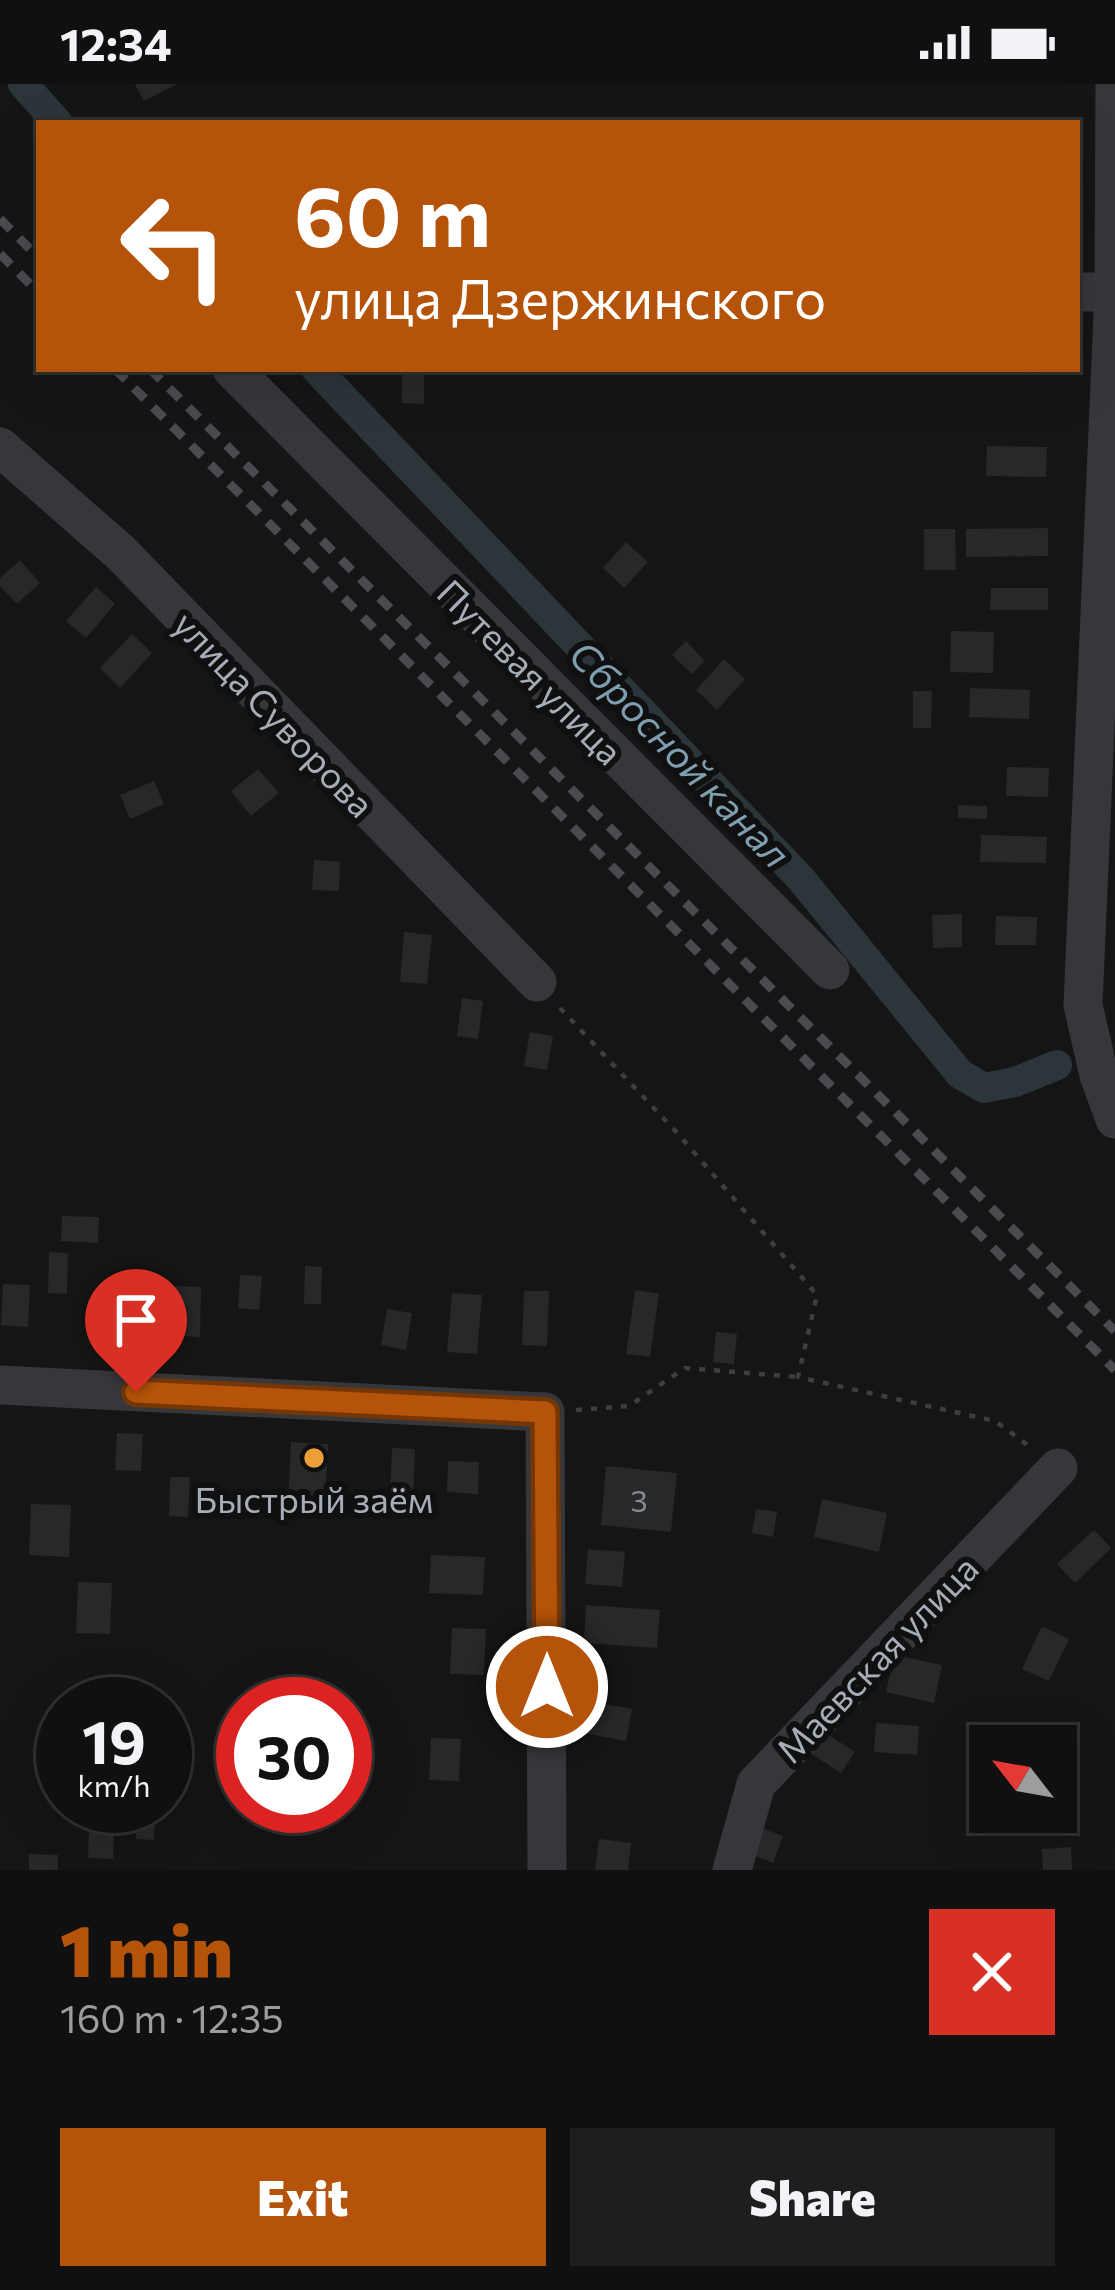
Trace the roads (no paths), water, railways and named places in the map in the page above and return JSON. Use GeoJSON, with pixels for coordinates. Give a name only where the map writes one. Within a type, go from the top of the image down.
{"type":"FeatureCollection","features":[{"type":"Feature","properties":{"kind":"street"},"geometry":{"type":"LineString","coordinates":[[1114,84],[1114,292],[1083,1005],[1115,1119]]}},
{"type":"Feature","properties":{"kind":"street"},"geometry":{"type":"LineString","coordinates":[[1080,292],[1114,292]]}},
{"type":"Feature","properties":{"kind":"street","name":"Путевая улица"},"geometry":{"type":"LineString","coordinates":[[236,372],[830,970]]}},
{"type":"Feature","properties":{"kind":"street","name":"улица Суворова"},"geometry":{"type":"LineString","coordinates":[[2,451],[121,554],[537,982]]}},
{"type":"Feature","properties":{"kind":"street"},"geometry":{"type":"LineString","coordinates":[[0,1385],[545,1412],[548,1870]]}},
{"type":"Feature","properties":{"kind":"street","name":"Маевская улица"},"geometry":{"type":"LineString","coordinates":[[732,1870],[756,1784],[1058,1468]]}},
{"type":"Feature","properties":{"kind":"waterway","name":"Сбросной канал"},"geometry":{"type":"LineString","coordinates":[[23,84],[55,120]]}},
{"type":"Feature","properties":{"kind":"waterway","name":"Сбросной канал"},"geometry":{"type":"LineString","coordinates":[[319,372],[801,879],[960,1074],[984,1088],[1057,1065]]}},
{"type":"Feature","properties":{"kind":"railway"},"geometry":{"type":"LineString","coordinates":[[0,219],[36,255]]}},
{"type":"Feature","properties":{"kind":"railway"},"geometry":{"type":"LineString","coordinates":[[0,254],[36,290]]}},
{"type":"Feature","properties":{"kind":"railway"},"geometry":{"type":"LineString","coordinates":[[118,372],[1115,1370]]}},
{"type":"Feature","properties":{"kind":"railway"},"geometry":{"type":"LineString","coordinates":[[153,372],[1115,1331]]}},
{"type":"Feature","properties":{"kind":"place","name":"Быстрый заём"},"geometry":{"type":"Point","coordinates":[314,1458]}}]}
